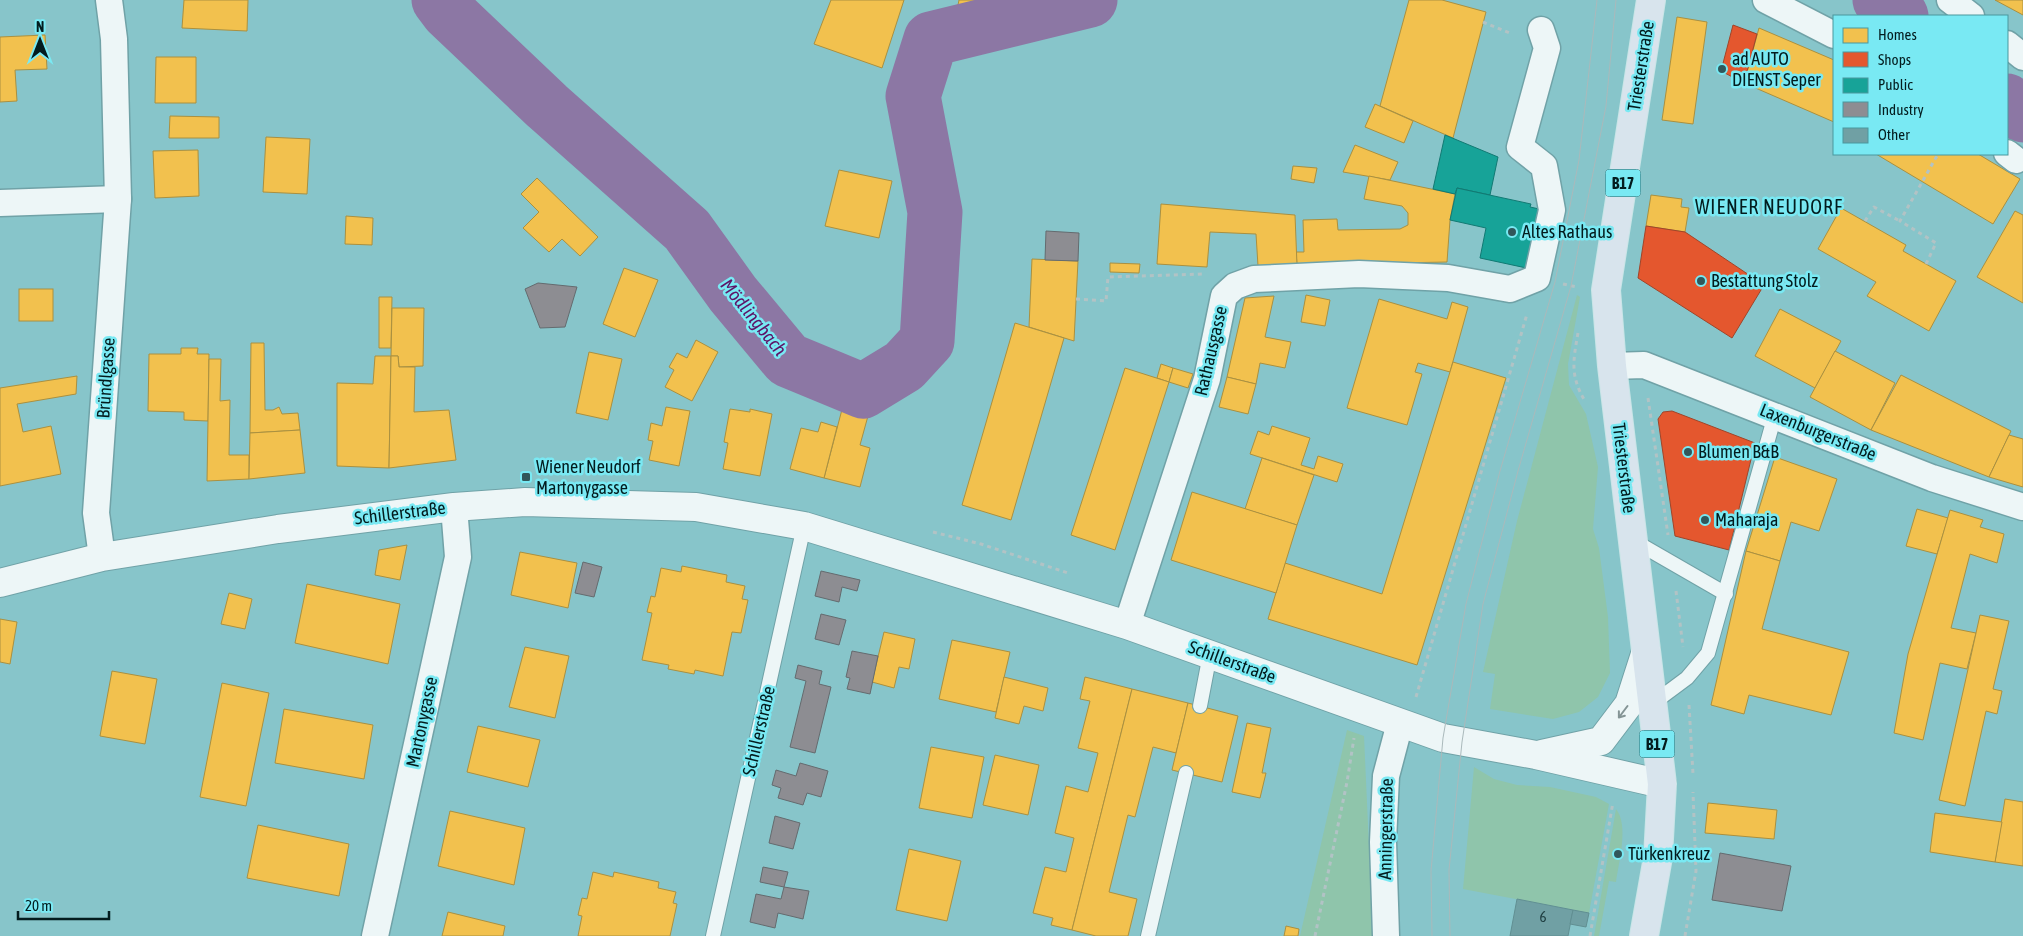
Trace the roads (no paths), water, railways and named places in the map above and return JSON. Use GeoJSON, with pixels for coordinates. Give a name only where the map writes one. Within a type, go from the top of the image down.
{"type":"FeatureCollection","features":[{"type":"Feature","properties":{"kind":"main road","name":"Triesterstraße"},"geometry":{"type":"LineString","coordinates":[[1644,936],[1658,857],[1662,784],[1612,366],[1606,290],[1651,0]]}},
{"type":"Feature","properties":{"kind":"street","name":"Bründlgasse"},"geometry":{"type":"LineString","coordinates":[[102,557],[96,513],[118,199],[114,39],[109,0]]}},
{"type":"Feature","properties":{"kind":"street"},"geometry":{"type":"LineString","coordinates":[[1766,0],[1833,34]]}},
{"type":"Feature","properties":{"kind":"street"},"geometry":{"type":"LineString","coordinates":[[1950,0],[1970,15]]}},
{"type":"Feature","properties":{"kind":"street","name":"Rathausgasse"},"geometry":{"type":"LineString","coordinates":[[1127,625],[1207,378],[1224,296],[1235,286],[1254,279],[1359,274],[1448,278],[1510,289],[1537,278],[1552,210],[1544,166],[1520,147],[1547,48],[1541,30]]}},
{"type":"Feature","properties":{"kind":"street"},"geometry":{"type":"LineString","coordinates":[[2008,45],[2023,57]]}},
{"type":"Feature","properties":{"kind":"street"},"geometry":{"type":"LineString","coordinates":[[0,203],[118,199]]}},
{"type":"Feature","properties":{"kind":"street","name":"Laxenburgerstraße"},"geometry":{"type":"LineString","coordinates":[[1612,366],[1644,365],[1932,478],[2023,507]]}},
{"type":"Feature","properties":{"kind":"street","name":"Schillerstraße"},"geometry":{"type":"LineString","coordinates":[[0,583],[102,557],[278,529],[454,507],[525,502],[696,507],[804,526],[1127,625],[1358,708],[1407,715],[1443,738],[1536,756],[1662,784]]}},
{"type":"Feature","properties":{"kind":"street","name":"Martonygasse"},"geometry":{"type":"LineString","coordinates":[[376,936],[458,557],[454,507]]}},
{"type":"Feature","properties":{"kind":"street"},"geometry":{"type":"LineString","coordinates":[[1536,756],[1601,741],[1629,704],[1646,651]]}},
{"type":"Feature","properties":{"kind":"street","name":"Anningerstraße"},"geometry":{"type":"LineString","coordinates":[[1386,936],[1383,842],[1386,776],[1407,715]]}},
{"type":"Feature","properties":{"kind":"lane"},"geometry":{"type":"LineString","coordinates":[[1652,704],[1687,678],[1708,653],[1775,415]]}},
{"type":"Feature","properties":{"kind":"lane","name":"Schillerstraße"},"geometry":{"type":"LineString","coordinates":[[713,936],[804,526]]}},
{"type":"Feature","properties":{"kind":"lane"},"geometry":{"type":"LineString","coordinates":[[1634,542],[1726,594]]}},
{"type":"Feature","properties":{"kind":"lane"},"geometry":{"type":"LineString","coordinates":[[1200,706],[1210,654]]}},
{"type":"Feature","properties":{"kind":"lane"},"geometry":{"type":"LineString","coordinates":[[1148,936],[1186,773]]}},
{"type":"Feature","properties":{"kind":"waterway","name":"Mödlingbach"},"geometry":{"type":"LineString","coordinates":[[439,0],[448,12],[547,106],[687,230],[733,294],[788,360],[863,391],[904,366],[927,341],[935,212],[913,96],[931,39],[1090,0]]}},
{"type":"Feature","properties":{"kind":"waterway","name":"Mödlingbach"},"geometry":{"type":"LineString","coordinates":[[1880,0],[1900,15]]}},
{"type":"Feature","properties":{"kind":"waterway","name":"Mödlingbach"},"geometry":{"type":"LineString","coordinates":[[2008,102],[2023,115]]}},
{"type":"Feature","properties":{"kind":"tram line"},"geometry":{"type":"LineString","coordinates":[[1432,936],[1431,871],[1443,738],[1466,604],[1500,471],[1555,282],[1579,160],[1597,0]]}},
{"type":"Feature","properties":{"kind":"tram line"},"geometry":{"type":"LineString","coordinates":[[1450,936],[1449,870],[1462,742],[1483,604],[1518,471],[1571,286],[1606,106],[1616,0]]}},
{"type":"Feature","properties":{"kind":"place","name":"ad AUTO DIENST Seper"},"geometry":{"type":"Point","coordinates":[1722,69]}},
{"type":"Feature","properties":{"kind":"place","name":"Altes Rathaus"},"geometry":{"type":"Point","coordinates":[1512,232]}},
{"type":"Feature","properties":{"kind":"place","name":"Bestattung Stolz"},"geometry":{"type":"Point","coordinates":[1701,281]}},
{"type":"Feature","properties":{"kind":"place","name":"Blumen B&B"},"geometry":{"type":"Point","coordinates":[1688,452]}},
{"type":"Feature","properties":{"kind":"place","name":"Wiener Neudorf Martonygasse"},"geometry":{"type":"Point","coordinates":[526,477]}},
{"type":"Feature","properties":{"kind":"place","name":"Maharaja"},"geometry":{"type":"Point","coordinates":[1705,520]}},
{"type":"Feature","properties":{"kind":"place","name":"Türkenkreuz"},"geometry":{"type":"Point","coordinates":[1618,854]}},
{"type":"Feature","properties":{"kind":"district","name":"WIENER NEUDORF"},"geometry":{"type":"Point","coordinates":[1769,207]}}]}
